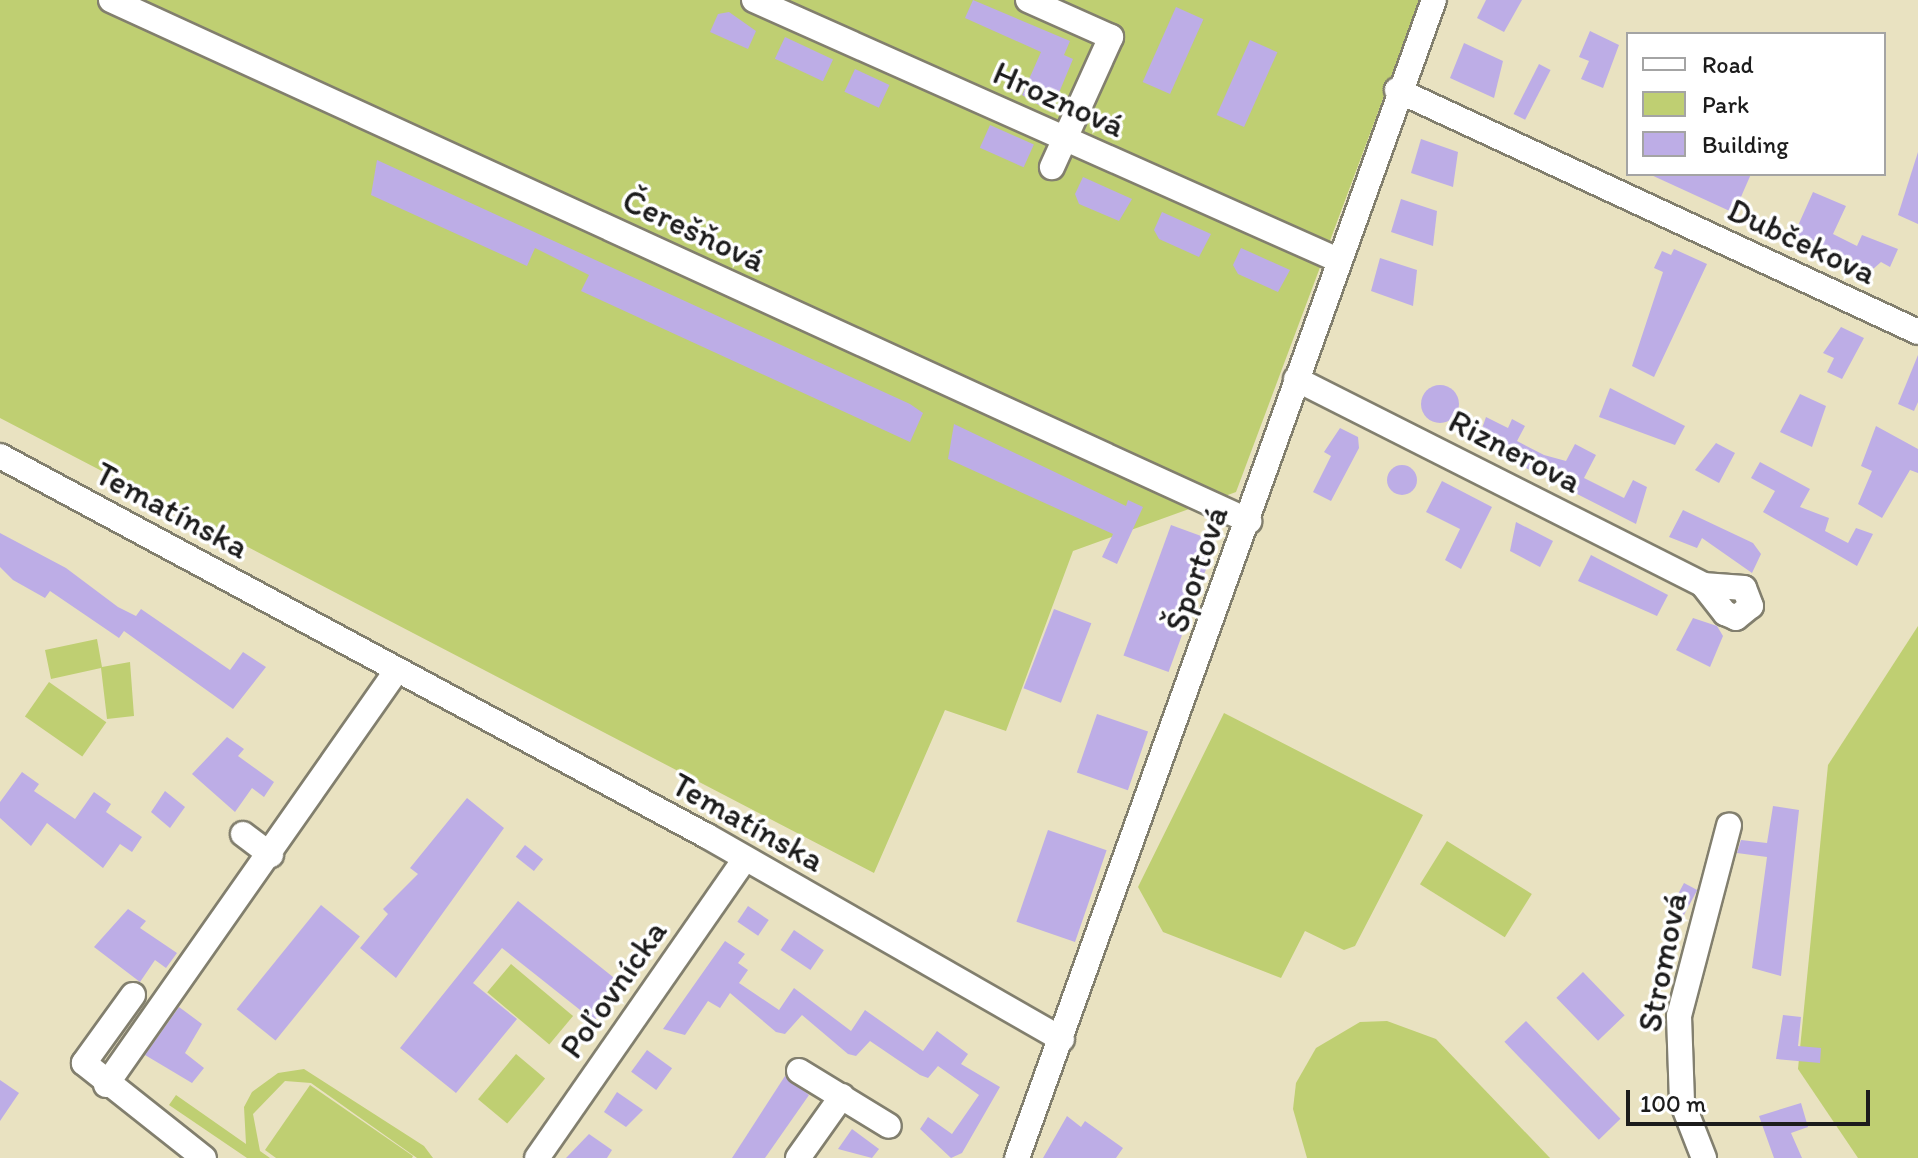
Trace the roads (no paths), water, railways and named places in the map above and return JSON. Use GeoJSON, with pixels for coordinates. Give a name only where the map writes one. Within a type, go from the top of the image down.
{"type":"FeatureCollection","features":[{"type":"Feature","properties":{"kind":"street","name":"Čerešňová"},"geometry":{"type":"LineString","coordinates":[[111,0],[1249,521]]}},
{"type":"Feature","properties":{"kind":"street","name":"Hroznová"},"geometry":{"type":"LineString","coordinates":[[754,0],[1338,260]]}},
{"type":"Feature","properties":{"kind":"street"},"geometry":{"type":"LineString","coordinates":[[1028,0],[1111,37],[1052,167]]}},
{"type":"Feature","properties":{"kind":"street","name":"Športová"},"geometry":{"type":"LineString","coordinates":[[1017,1158],[1249,521],[1397,90],[1434,0]]}},
{"type":"Feature","properties":{"kind":"street","name":"Dubčekova"},"geometry":{"type":"LineString","coordinates":[[1397,90],[1918,332]]}},
{"type":"Feature","properties":{"kind":"street","name":"Riznerova"},"geometry":{"type":"LineString","coordinates":[[1296,379],[1703,585]]}},
{"type":"Feature","properties":{"kind":"street","name":"Tematínska"},"geometry":{"type":"LineString","coordinates":[[0,456],[745,859],[1062,1039]]}},
{"type":"Feature","properties":{"kind":"street"},"geometry":{"type":"LineString","coordinates":[[106,1085],[271,855],[397,670]]}},
{"type":"Feature","properties":{"kind":"street","name":"Stromová"},"geometry":{"type":"LineString","coordinates":[[1704,1158],[1682,1102],[1679,1016],[1729,825]]}},
{"type":"Feature","properties":{"kind":"street"},"geometry":{"type":"LineString","coordinates":[[243,834],[271,855]]}},
{"type":"Feature","properties":{"kind":"street","name":"Poľovnícka"},"geometry":{"type":"LineString","coordinates":[[537,1158],[745,859]]}},
{"type":"Feature","properties":{"kind":"street"},"geometry":{"type":"LineString","coordinates":[[133,995],[84,1063],[106,1085],[204,1158]]}},
{"type":"Feature","properties":{"kind":"street"},"geometry":{"type":"LineString","coordinates":[[799,1071],[889,1126]]}},
{"type":"Feature","properties":{"kind":"street"},"geometry":{"type":"LineString","coordinates":[[798,1158],[842,1096]]}}]}
